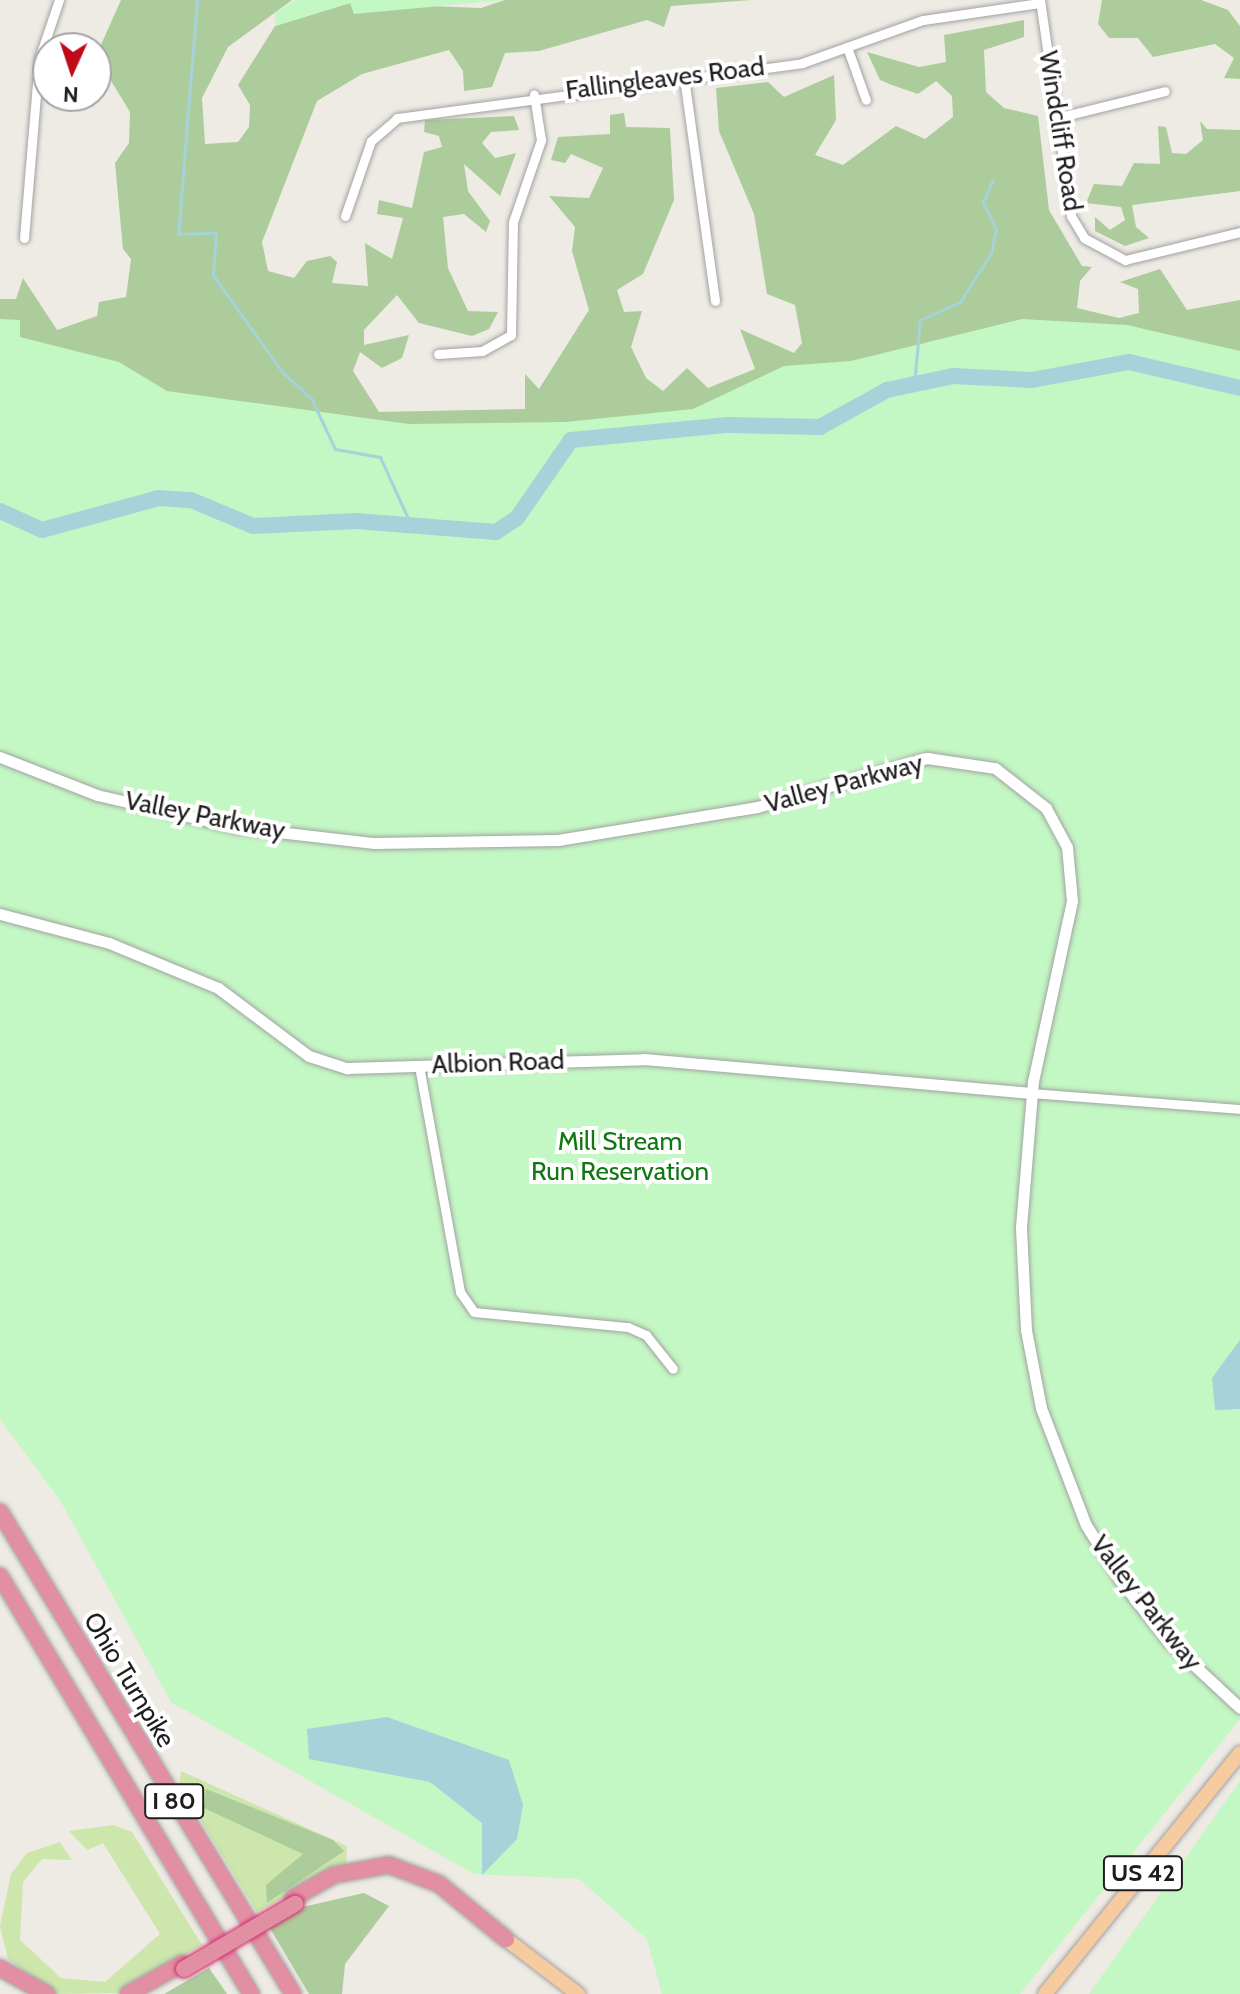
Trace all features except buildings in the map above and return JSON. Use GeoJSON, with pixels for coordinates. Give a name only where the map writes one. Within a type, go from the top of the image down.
{"type":"FeatureCollection","features":[{"type":"Feature","properties":{"kind":"highway","name":"Ohio Turnpike"},"geometry":{"type":"LineString","coordinates":[[0,1512],[293,1994]]}},
{"type":"Feature","properties":{"kind":"highway","name":"I 80"},"geometry":{"type":"LineString","coordinates":[[0,1576],[251,1994]]}},
{"type":"Feature","properties":{"kind":"highway"},"geometry":{"type":"LineString","coordinates":[[142,1994],[334,1875],[389,1865],[439,1884],[506,1939]]}},
{"type":"Feature","properties":{"kind":"highway"},"geometry":{"type":"LineString","coordinates":[[128,1994],[183,1967]]}},
{"type":"Feature","properties":{"kind":"highway"},"geometry":{"type":"LineString","coordinates":[[0,1968],[47,1994]]}},
{"type":"Feature","properties":{"kind":"highway"},"geometry":{"type":"LineString","coordinates":[[0,1979],[31,1994]]}},
{"type":"Feature","properties":{"kind":"main road","name":"US 42"},"geometry":{"type":"LineString","coordinates":[[1045,1994],[1240,1753]]}},
{"type":"Feature","properties":{"kind":"main road"},"geometry":{"type":"LineString","coordinates":[[506,1939],[578,1994]]}},
{"type":"Feature","properties":{"kind":"street"},"geometry":{"type":"LineString","coordinates":[[24,238],[39,59],[59,0]]}},
{"type":"Feature","properties":{"kind":"street","name":"Fallingleaves Road"},"geometry":{"type":"LineString","coordinates":[[345,216],[371,141],[397,118],[534,95],[802,63],[923,20],[1040,2]]}},
{"type":"Feature","properties":{"kind":"street","name":"Windcliff Road"},"geometry":{"type":"LineString","coordinates":[[1040,2],[1071,216],[1084,238],[1103,253],[1149,258],[1240,232]]}},
{"type":"Feature","properties":{"kind":"street"},"geometry":{"type":"LineString","coordinates":[[847,47],[866,100]]}},
{"type":"Feature","properties":{"kind":"street"},"geometry":{"type":"LineString","coordinates":[[684,77],[715,301]]}},
{"type":"Feature","properties":{"kind":"street"},"geometry":{"type":"LineString","coordinates":[[1056,118],[1165,91]]}},
{"type":"Feature","properties":{"kind":"street"},"geometry":{"type":"LineString","coordinates":[[438,354],[482,351],[511,335],[513,222],[541,140],[534,95]]}},
{"type":"Feature","properties":{"kind":"street","name":"Valley Parkway"},"geometry":{"type":"LineString","coordinates":[[0,757],[97,795],[235,827],[374,843],[558,840],[757,807],[927,758],[995,768],[1046,808],[1067,847],[1072,901],[1032,1093],[1021,1228],[1026,1330],[1041,1408],[1086,1525],[1121,1581],[1168,1641],[1240,1708]]}},
{"type":"Feature","properties":{"kind":"street","name":"Albion Road"},"geometry":{"type":"LineString","coordinates":[[0,914],[109,943],[218,988],[309,1056],[347,1068],[644,1059],[1032,1093]]}},
{"type":"Feature","properties":{"kind":"street"},"geometry":{"type":"LineString","coordinates":[[419,1066],[460,1292],[474,1312],[628,1327],[646,1335],[673,1369]]}},
{"type":"Feature","properties":{"kind":"street"},"geometry":{"type":"LineString","coordinates":[[1032,1093],[1240,1109]]}},
{"type":"Feature","properties":{"kind":"green space"},"geometry":{"type":"Polygon","coordinates":[[[121,0],[292,0],[228,47],[202,98],[205,144],[238,142],[249,127],[250,105],[238,85],[275,26],[350,3],[481,8],[505,0],[751,0],[671,6],[664,27],[647,20],[539,51],[505,53],[492,87],[464,91],[463,71],[449,50],[362,74],[317,101],[262,242],[268,271],[294,278],[307,261],[330,256],[337,262],[332,283],[368,286],[365,243],[392,259],[403,218],[377,214],[379,200],[412,208],[424,152],[442,147],[439,136],[424,132],[425,120],[514,116],[519,130],[491,132],[482,143],[495,158],[516,153],[500,196],[464,164],[468,191],[490,221],[486,232],[464,214],[443,217],[448,268],[468,311],[498,312],[489,329],[472,336],[419,323],[397,295],[364,330],[364,345],[409,335],[402,358],[382,368],[360,352],[353,371],[379,412],[525,409],[525,374],[539,389],[589,310],[572,251],[575,227],[549,196],[589,198],[603,168],[571,154],[565,163],[551,160],[558,137],[610,134],[610,115],[624,113],[626,127],[670,128],[674,200],[643,274],[617,290],[624,312],[642,311],[631,347],[646,378],[663,391],[687,368],[708,388],[755,369],[740,329],[794,353],[802,343],[795,305],[767,294],[754,214],[719,131],[716,88],[768,82],[784,97],[834,75],[836,120],[815,155],[843,165],[896,126],[925,139],[953,117],[952,96],[936,81],[918,94],[880,80],[867,52],[919,67],[946,62],[944,35],[1024,20],[1024,37],[984,50],[986,92],[1004,108],[1038,116],[1049,210],[1082,266],[1092,267],[1080,281],[1077,308],[1119,318],[1139,313],[1138,289],[1120,282],[1160,269],[1187,310],[1240,300],[1240,1074],[0,750],[0,299],[16,299],[23,278],[57,330],[97,316],[99,302],[126,297],[131,259],[123,249],[115,163],[129,143],[130,112],[112,82],[112,32],[107,32],[121,0]]]}},
{"type":"Feature","properties":{"kind":"green space"},"geometry":{"type":"Polygon","coordinates":[[[297,0],[505,0],[354,14],[350,3],[275,26],[275,12],[297,0]]]}},
{"type":"Feature","properties":{"kind":"green space"},"geometry":{"type":"Polygon","coordinates":[[[1102,0],[1201,0],[1228,10],[1240,26],[1240,79],[1224,78],[1234,58],[1215,44],[1153,57],[1138,38],[1109,38],[1098,24],[1102,0]]]}},
{"type":"Feature","properties":{"kind":"green space"},"geometry":{"type":"Polygon","coordinates":[[[1200,121],[1207,129],[1240,130],[1240,191],[1132,205],[1136,227],[1149,238],[1125,246],[1095,231],[1095,217],[1110,230],[1125,220],[1121,207],[1086,203],[1094,184],[1122,186],[1134,163],[1160,164],[1158,126],[1166,127],[1172,153],[1186,154],[1203,140],[1200,121]]]}},
{"type":"Feature","properties":{"kind":"green space","name":"Mill Stream Run Reservation"},"geometry":{"type":"Polygon","coordinates":[[[0,319],[20,320],[20,337],[119,362],[167,391],[409,424],[565,422],[693,409],[784,366],[851,361],[1022,319],[1127,325],[1240,351],[1240,1719],[1020,1994],[662,1994],[647,1939],[579,1879],[474,1874],[171,1702],[61,1502],[0,1419],[0,319]]]}},
{"type":"Feature","properties":{"kind":"green space"},"geometry":{"type":"Polygon","coordinates":[[[181,1771],[347,1846],[346,1864],[257,1912],[179,1785],[181,1771]]]}},
{"type":"Feature","properties":{"kind":"green space"},"geometry":{"type":"Polygon","coordinates":[[[1240,1781],[1240,1994],[1089,1994],[1240,1781]]]}},
{"type":"Feature","properties":{"kind":"green space"},"geometry":{"type":"Polygon","coordinates":[[[206,1789],[333,1840],[344,1851],[267,1903],[266,1885],[303,1854],[204,1808],[206,1789]]]}},
{"type":"Feature","properties":{"kind":"green space"},"geometry":{"type":"Polygon","coordinates":[[[113,1825],[132,1832],[202,1945],[118,1993],[55,1994],[8,1959],[0,1926],[11,1874],[27,1853],[60,1842],[72,1860],[42,1859],[23,1882],[20,1940],[61,1978],[105,1982],[160,1934],[103,1843],[87,1850],[69,1831],[113,1825]]]}},
{"type":"Feature","properties":{"kind":"green space"},"geometry":{"type":"Polygon","coordinates":[[[364,1893],[389,1906],[345,1964],[342,1994],[309,1994],[268,1925],[298,1908],[364,1893]]]}},
{"type":"Feature","properties":{"kind":"green space"},"geometry":{"type":"Polygon","coordinates":[[[209,1968],[227,1994],[164,1994],[209,1968]]]}},
{"type":"Feature","properties":{"kind":"water"},"geometry":{"type":"Polygon","coordinates":[[[1240,1340],[1240,1409],[1215,1410],[1212,1378],[1240,1340]]]}},
{"type":"Feature","properties":{"kind":"water"},"geometry":{"type":"Polygon","coordinates":[[[387,1717],[509,1760],[523,1805],[517,1839],[482,1875],[482,1823],[430,1782],[309,1759],[307,1729],[387,1717]]]}},
{"type":"Feature","properties":{"kind":"waterway"},"geometry":{"type":"LineString","coordinates":[[197,0],[178,234],[216,233],[213,275],[283,373],[311,398],[335,449],[380,457],[411,525]]}},
{"type":"Feature","properties":{"kind":"waterway"},"geometry":{"type":"LineString","coordinates":[[914,385],[920,320],[960,302],[991,253],[996,229],[983,202],[993,180]]}},
{"type":"Feature","properties":{"kind":"waterway"},"geometry":{"type":"LineString","coordinates":[[0,511],[42,530],[159,498],[191,500],[253,526],[356,521],[496,532],[517,518],[571,440],[728,425],[820,427],[887,390],[953,376],[1032,380],[1129,362],[1240,388]]}}]}
